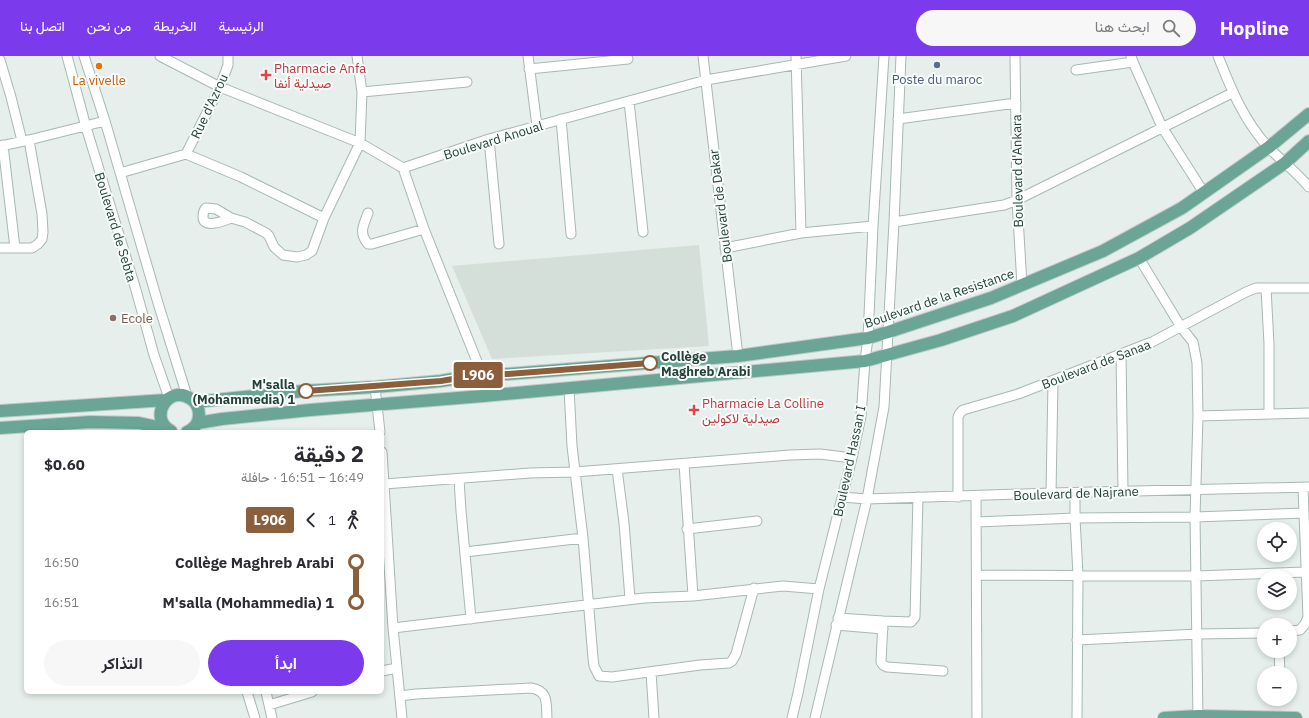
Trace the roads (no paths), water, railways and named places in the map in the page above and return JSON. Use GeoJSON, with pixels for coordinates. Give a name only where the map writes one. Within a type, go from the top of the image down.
{"type":"FeatureCollection","features":[{"type":"Feature","properties":{"kind":"main road","name":"Boulevard de la Resistance"},"geometry":{"type":"LineString","coordinates":[[168,399],[175,395],[181,395],[191,399],[375,387],[441,381],[482,374],[508,374],[738,356],[868,338],[991,298],[1104,252],[1182,208],[1269,148],[1309,114]]}},
{"type":"Feature","properties":{"kind":"main road"},"geometry":{"type":"LineString","coordinates":[[191,399],[199,412],[194,428],[244,417],[864,361],[940,340],[1013,316],[1139,258],[1190,228],[1285,163],[1309,141]]}},
{"type":"Feature","properties":{"kind":"main road"},"geometry":{"type":"LineString","coordinates":[[0,411],[168,399]]}},
{"type":"Feature","properties":{"kind":"main road"},"geometry":{"type":"LineString","coordinates":[[168,399],[162,406],[160,413],[163,424],[169,430]]}},
{"type":"Feature","properties":{"kind":"main road"},"geometry":{"type":"LineString","coordinates":[[0,428],[90,422],[139,422],[167,430]]}},
{"type":"Feature","properties":{"kind":"main road"},"geometry":{"type":"LineString","coordinates":[[1164,718],[1296,718]]}},
{"type":"Feature","properties":{"kind":"street","name":"Boulevard de Sebta"},"geometry":{"type":"LineString","coordinates":[[67,56],[86,127],[168,399]]}},
{"type":"Feature","properties":{"kind":"street","name":"Boulevard de Sebta"},"geometry":{"type":"LineString","coordinates":[[84,56],[105,121],[156,297],[191,399]]}},
{"type":"Feature","properties":{"kind":"street"},"geometry":{"type":"LineString","coordinates":[[160,56],[220,87],[360,142],[403,168],[424,229],[482,374]]}},
{"type":"Feature","properties":{"kind":"street","name":"Rue d'Azrou"},"geometry":{"type":"LineString","coordinates":[[186,154],[220,87],[228,65],[228,56]]}},
{"type":"Feature","properties":{"kind":"street"},"geometry":{"type":"LineString","coordinates":[[231,218],[245,222],[266,233],[274,247],[281,254],[297,257],[312,252],[324,218],[360,142],[362,92],[357,56]]}},
{"type":"Feature","properties":{"kind":"street"},"geometry":{"type":"LineString","coordinates":[[528,56],[537,126]]}},
{"type":"Feature","properties":{"kind":"street","name":"Boulevard de Dakar"},"geometry":{"type":"LineString","coordinates":[[703,56],[738,356]]}},
{"type":"Feature","properties":{"kind":"street","name":"Boulevard Anoual"},"geometry":{"type":"LineString","coordinates":[[403,168],[489,139],[706,80],[796,60],[846,56]]}},
{"type":"Feature","properties":{"kind":"street","name":"Boulevard Hassan I"},"geometry":{"type":"LineString","coordinates":[[792,718],[819,589],[861,416],[864,361],[868,338],[873,226],[884,56]]}},
{"type":"Feature","properties":{"kind":"street","name":"Boulevard Hassan I"},"geometry":{"type":"LineString","coordinates":[[815,718],[867,499],[884,407],[901,56]]}},
{"type":"Feature","properties":{"kind":"street","name":"Boulevard d'Ankara"},"geometry":{"type":"LineString","coordinates":[[1015,56],[1017,200],[1022,285]]}},
{"type":"Feature","properties":{"kind":"street"},"geometry":{"type":"LineString","coordinates":[[1218,56],[1232,93],[1251,126],[1269,148],[1309,187]]}},
{"type":"Feature","properties":{"kind":"street"},"geometry":{"type":"LineString","coordinates":[[529,69],[628,58]]}},
{"type":"Feature","properties":{"kind":"street"},"geometry":{"type":"LineString","coordinates":[[1076,70],[1132,59],[1162,127],[1204,193]]}},
{"type":"Feature","properties":{"kind":"street"},"geometry":{"type":"LineString","coordinates":[[0,60],[2,78],[25,141],[42,214],[43,236],[36,246],[32,248],[0,248]]}},
{"type":"Feature","properties":{"kind":"street"},"geometry":{"type":"LineString","coordinates":[[796,60],[801,233]]}},
{"type":"Feature","properties":{"kind":"street"},"geometry":{"type":"LineString","coordinates":[[362,92],[467,82]]}},
{"type":"Feature","properties":{"kind":"street"},"geometry":{"type":"LineString","coordinates":[[894,222],[1004,205],[1017,200],[1232,93]]}},
{"type":"Feature","properties":{"kind":"street"},"geometry":{"type":"LineString","coordinates":[[628,101],[643,232]]}},
{"type":"Feature","properties":{"kind":"street"},"geometry":{"type":"LineString","coordinates":[[898,119],[1016,102]]}},
{"type":"Feature","properties":{"kind":"street"},"geometry":{"type":"LineString","coordinates":[[562,119],[571,234]]}},
{"type":"Feature","properties":{"kind":"street"},"geometry":{"type":"LineString","coordinates":[[15,248],[2,145],[86,127],[105,121]]}},
{"type":"Feature","properties":{"kind":"street"},"geometry":{"type":"LineString","coordinates":[[489,139],[499,244]]}},
{"type":"Feature","properties":{"kind":"street"},"geometry":{"type":"LineString","coordinates":[[120,173],[186,154],[241,177],[324,218]]}},
{"type":"Feature","properties":{"kind":"street"},"geometry":{"type":"LineString","coordinates":[[368,213],[362,230],[363,238],[368,244],[424,229]]}},
{"type":"Feature","properties":{"kind":"street"},"geometry":{"type":"LineString","coordinates":[[725,248],[801,233],[873,226]]}},
{"type":"Feature","properties":{"kind":"street"},"geometry":{"type":"LineString","coordinates":[[1139,258],[1181,327],[1193,342],[1197,363],[1198,416],[1195,517],[1198,634],[1198,717]]}},
{"type":"Feature","properties":{"kind":"street","name":"Boulevard de Sanaa"},"geometry":{"type":"LineString","coordinates":[[958,497],[958,417],[963,410],[1018,394],[1152,342],[1256,288],[1309,288]]}},
{"type":"Feature","properties":{"kind":"street"},"geometry":{"type":"LineString","coordinates":[[1266,288],[1269,344],[1269,414]]}},
{"type":"Feature","properties":{"kind":"street"},"geometry":{"type":"LineString","coordinates":[[1121,354],[1123,492]]}},
{"type":"Feature","properties":{"kind":"street"},"geometry":{"type":"LineString","coordinates":[[1051,493],[1053,381]]}},
{"type":"Feature","properties":{"kind":"street"},"geometry":{"type":"LineString","coordinates":[[375,387],[380,430]]}},
{"type":"Feature","properties":{"kind":"street"},"geometry":{"type":"LineString","coordinates":[[569,388],[572,446],[584,538],[594,666],[599,676],[612,677],[700,664],[729,663],[736,654],[754,588]]}},
{"type":"Feature","properties":{"kind":"street"},"geometry":{"type":"LineString","coordinates":[[1198,416],[1309,413]]}},
{"type":"Feature","properties":{"kind":"street"},"geometry":{"type":"LineString","coordinates":[[402,718],[393,628],[384,484],[530,473],[617,469],[790,455],[820,454],[852,458]]}},
{"type":"Feature","properties":{"kind":"street"},"geometry":{"type":"LineString","coordinates":[[684,464],[687,529],[693,596]]}},
{"type":"Feature","properties":{"kind":"street"},"geometry":{"type":"LineString","coordinates":[[617,469],[624,523],[630,599]]}},
{"type":"Feature","properties":{"kind":"street"},"geometry":{"type":"LineString","coordinates":[[459,479],[471,619]]}},
{"type":"Feature","properties":{"kind":"street"},"geometry":{"type":"LineString","coordinates":[[1297,630],[1300,630],[1305,624],[1308,617],[1304,514],[1306,487]]}},
{"type":"Feature","properties":{"kind":"street","name":"Boulevard de Najrane"},"geometry":{"type":"LineString","coordinates":[[842,497],[867,499],[1075,492],[1306,487]]}},
{"type":"Feature","properties":{"kind":"street"},"geometry":{"type":"LineString","coordinates":[[1075,492],[1078,575],[1077,718]]}},
{"type":"Feature","properties":{"kind":"street"},"geometry":{"type":"LineString","coordinates":[[976,496],[977,718]]}},
{"type":"Feature","properties":{"kind":"street"},"geometry":{"type":"LineString","coordinates":[[837,622],[883,625],[911,622],[914,617],[918,497]]}},
{"type":"Feature","properties":{"kind":"street"},"geometry":{"type":"LineString","coordinates":[[977,522],[1075,518],[1304,514]]}},
{"type":"Feature","properties":{"kind":"street"},"geometry":{"type":"LineString","coordinates":[[687,529],[757,521]]}},
{"type":"Feature","properties":{"kind":"street"},"geometry":{"type":"LineString","coordinates":[[465,552],[584,538]]}},
{"type":"Feature","properties":{"kind":"street"},"geometry":{"type":"LineString","coordinates":[[977,575],[1196,576],[1306,572]]}},
{"type":"Feature","properties":{"kind":"street"},"geometry":{"type":"LineString","coordinates":[[393,628],[630,599],[693,596],[754,588],[783,586],[819,589]]}},
{"type":"Feature","properties":{"kind":"street"},"geometry":{"type":"LineString","coordinates":[[883,625],[882,662],[884,666],[887,668],[943,671]]}},
{"type":"Feature","properties":{"kind":"street"},"geometry":{"type":"LineString","coordinates":[[1077,640],[1198,634],[1257,633]]}},
{"type":"Feature","properties":{"kind":"street"},"geometry":{"type":"LineString","coordinates":[[384,671],[397,668]]}},
{"type":"Feature","properties":{"kind":"street"},"geometry":{"type":"LineString","coordinates":[[651,672],[654,718]]}},
{"type":"Feature","properties":{"kind":"street"},"geometry":{"type":"LineString","coordinates":[[400,696],[531,688],[541,691],[544,694],[547,718]]}},
{"type":"Feature","properties":{"kind":"street"},"geometry":{"type":"LineString","coordinates":[[248,694],[255,718]]}},
{"type":"Feature","properties":{"kind":"street"},"geometry":{"type":"LineString","coordinates":[[266,694],[272,718]]}},
{"type":"Feature","properties":{"kind":"street"},"geometry":{"type":"LineString","coordinates":[[269,705],[305,694]]}},
{"type":"Feature","properties":{"kind":"place","name":"Poste du maroc"},"geometry":{"type":"Point","coordinates":[937,65]}},
{"type":"Feature","properties":{"kind":"place","name":"La vivelle"},"geometry":{"type":"Point","coordinates":[99,66]}},
{"type":"Feature","properties":{"kind":"place","name":"Pharmacie Anfa صيدلية أنفا"},"geometry":{"type":"Point","coordinates":[266,75]}},
{"type":"Feature","properties":{"kind":"place","name":"Ecole"},"geometry":{"type":"Point","coordinates":[113,318]}},
{"type":"Feature","properties":{"kind":"place","name":"Collège Maghreb Arabi"},"geometry":{"type":"Point","coordinates":[650,363]}},
{"type":"Feature","properties":{"kind":"place","name":"M'salla (Mohammedia) 1"},"geometry":{"type":"Point","coordinates":[306,391]}},
{"type":"Feature","properties":{"kind":"place","name":"Pharmacie La Colline صيدلية لاكولين"},"geometry":{"type":"Point","coordinates":[694,410]}}]}
